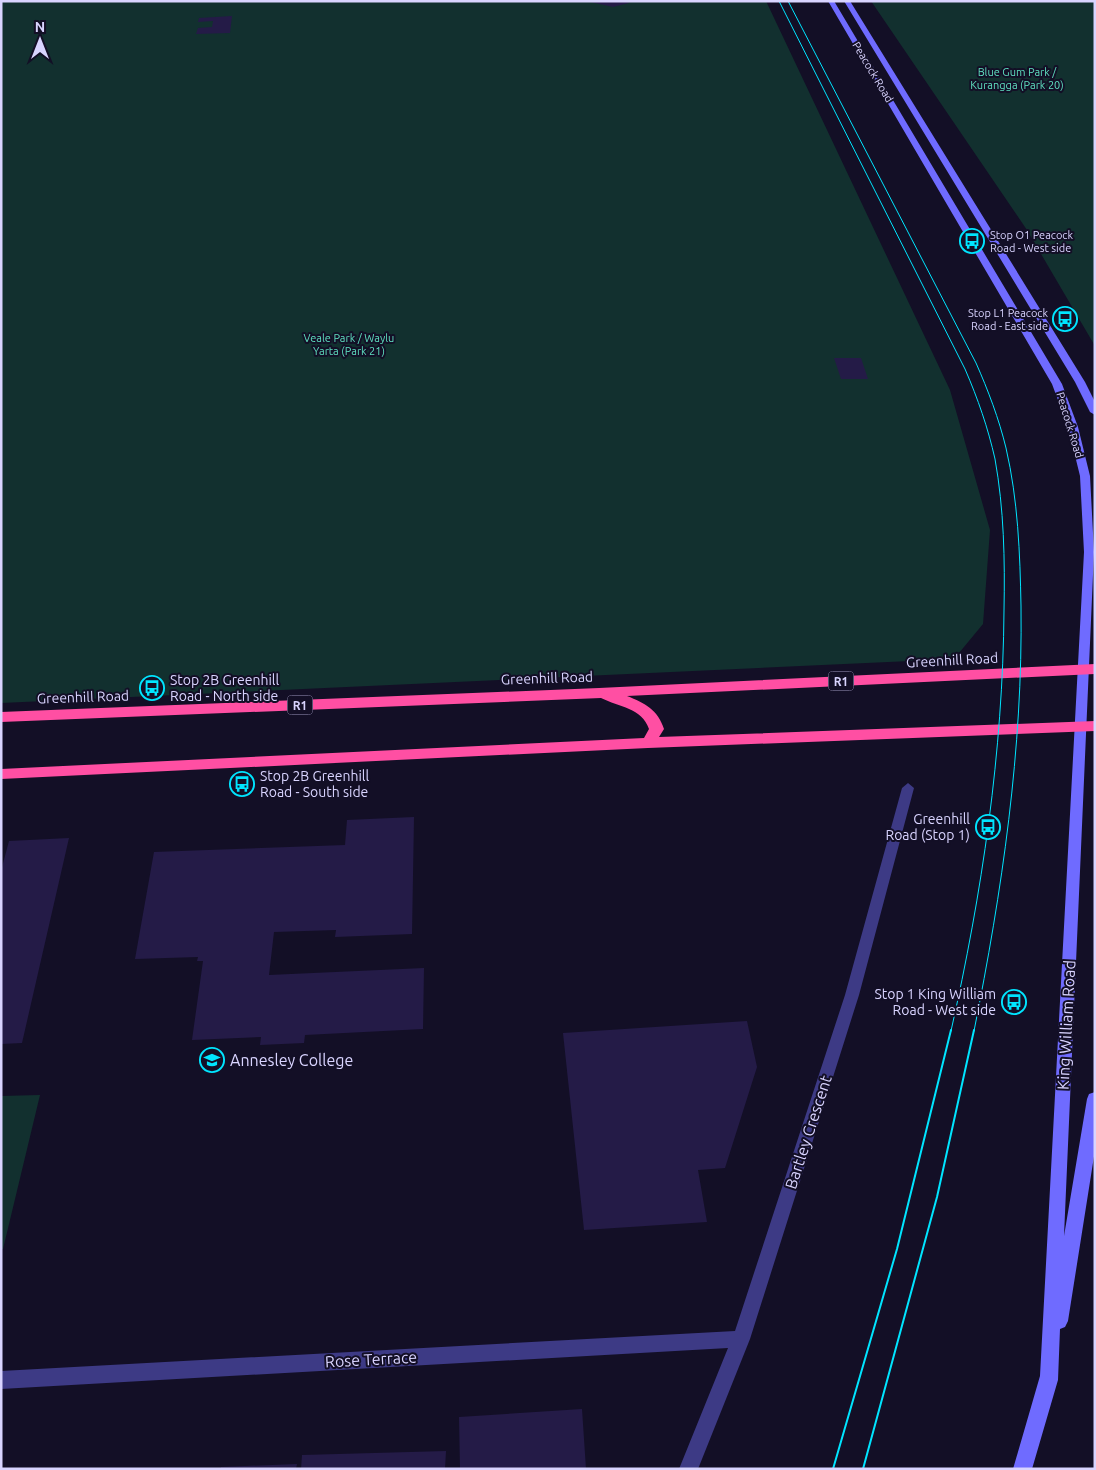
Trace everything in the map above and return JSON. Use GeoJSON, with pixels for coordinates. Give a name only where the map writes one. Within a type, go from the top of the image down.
{"type":"FeatureCollection","features":[{"type":"Feature","properties":{"kind":"highway","name":"Greenhill Road"},"geometry":{"type":"LineString","coordinates":[[1,717],[1089,669]]}},
{"type":"Feature","properties":{"kind":"highway"},"geometry":{"type":"LineString","coordinates":[[599,692],[638,706],[656,720],[657,729],[648,743]]}},
{"type":"Feature","properties":{"kind":"highway"},"geometry":{"type":"LineString","coordinates":[[1,774],[648,743],[1088,726]]}},
{"type":"Feature","properties":{"kind":"main road","name":"Peacock Road"},"geometry":{"type":"LineString","coordinates":[[832,1],[1058,384],[1073,426],[1085,476],[1089,552],[1089,669]]}},
{"type":"Feature","properties":{"kind":"main road","name":"Peacock Road"},"geometry":{"type":"LineString","coordinates":[[847,1],[1080,382],[1095,412]]}},
{"type":"Feature","properties":{"kind":"main road"},"geometry":{"type":"LineString","coordinates":[[865,57],[882,57]]}},
{"type":"Feature","properties":{"kind":"main road","name":"King William Road"},"geometry":{"type":"LineString","coordinates":[[1049,1380],[1088,726],[1089,669]]}},
{"type":"Feature","properties":{"kind":"main road","name":"King William Road"},"geometry":{"type":"LineString","coordinates":[[1022,1469],[1049,1380],[1095,1099]]}},
{"type":"Feature","properties":{"kind":"street","name":"Bartley Crescent"},"geometry":{"type":"LineString","coordinates":[[688,1469],[741,1340],[852,995],[908,788]]}},
{"type":"Feature","properties":{"kind":"street","name":"Rose Terrace"},"geometry":{"type":"LineString","coordinates":[[1,1380],[741,1340]]}},
{"type":"Feature","properties":{"kind":"green space","name":"Veale Park / Waylu Yarta (Park 21)"},"geometry":{"type":"Polygon","coordinates":[[[1,1],[766,1],[950,390],[990,530],[983,624],[954,659],[1,703],[1,1]]]}},
{"type":"Feature","properties":{"kind":"green space","name":"Blue Gum Park / Kurangga (Park 20)"},"geometry":{"type":"Polygon","coordinates":[[[871,1],[1095,1],[1095,346],[1027,230],[871,1]]]}},
{"type":"Feature","properties":{"kind":"green space"},"geometry":{"type":"Polygon","coordinates":[[[40,1095],[3,1249],[1,1249],[1,1096],[40,1095]]]}},
{"type":"Feature","properties":{"kind":"building"},"geometry":{"type":"Polygon","coordinates":[[[586,1],[628,1],[629,3],[613,7],[586,1]]]}},
{"type":"Feature","properties":{"kind":"building"},"geometry":{"type":"Polygon","coordinates":[[[232,16],[230,33],[196,34],[198,28],[212,27],[213,21],[198,22],[199,18],[232,16]]]}},
{"type":"Feature","properties":{"kind":"building"},"geometry":{"type":"Polygon","coordinates":[[[834,358],[861,358],[868,379],[841,379],[834,358]]]}},
{"type":"Feature","properties":{"kind":"building"},"geometry":{"type":"Polygon","coordinates":[[[414,817],[412,934],[335,937],[336,930],[274,932],[269,975],[424,968],[423,1029],[305,1035],[304,1043],[260,1045],[261,1037],[192,1040],[203,961],[197,961],[198,957],[135,959],[154,852],[345,845],[347,820],[414,817]]]}},
{"type":"Feature","properties":{"kind":"building"},"geometry":{"type":"Polygon","coordinates":[[[69,838],[22,1043],[1,1044],[1,871],[9,841],[69,838]]]}},
{"type":"Feature","properties":{"kind":"building"},"geometry":{"type":"Polygon","coordinates":[[[747,1021],[757,1067],[725,1168],[698,1170],[707,1222],[584,1230],[563,1033],[747,1021]]]}},
{"type":"Feature","properties":{"kind":"building"},"geometry":{"type":"Polygon","coordinates":[[[582,1409],[586,1469],[460,1469],[459,1417],[582,1409]]]}},
{"type":"Feature","properties":{"kind":"building"},"geometry":{"type":"Polygon","coordinates":[[[446,1451],[445,1469],[301,1469],[302,1455],[446,1451]]]}},
{"type":"Feature","properties":{"kind":"building"},"geometry":{"type":"Polygon","coordinates":[[[297,1464],[296,1469],[221,1469],[221,1467],[297,1464]]]}},
{"type":"Feature","properties":{"kind":"tram line"},"geometry":{"type":"LineString","coordinates":[[779,1],[965,369],[982,414],[995,459],[1002,516],[1004,553],[1003,663],[1000,716],[989,822],[981,875],[951,1031]]}},
{"type":"Feature","properties":{"kind":"tram line"},"geometry":{"type":"LineString","coordinates":[[788,1],[976,363],[997,415],[1010,468],[1016,507],[1020,566],[1021,660],[1018,713],[1009,820],[1002,873],[974,1031]]}},
{"type":"Feature","properties":{"kind":"tram line"},"geometry":{"type":"LineString","coordinates":[[833,1469],[897,1249],[951,1030]]}},
{"type":"Feature","properties":{"kind":"tram line"},"geometry":{"type":"LineString","coordinates":[[863,1469],[937,1197],[974,1030]]}},
{"type":"Feature","properties":{"kind":"place","name":"Stop O1 Peacock Road - West side"},"geometry":{"type":"Point","coordinates":[972,241]}},
{"type":"Feature","properties":{"kind":"place","name":"Stop L1 Peacock Road - East side"},"geometry":{"type":"Point","coordinates":[1065,319]}},
{"type":"Feature","properties":{"kind":"place","name":"Stop 2B Greenhill Road - North side"},"geometry":{"type":"Point","coordinates":[152,688]}},
{"type":"Feature","properties":{"kind":"place","name":"Stop 2B Greenhill Road - South side"},"geometry":{"type":"Point","coordinates":[242,784]}},
{"type":"Feature","properties":{"kind":"place","name":"Greenhill Road (Stop 1)"},"geometry":{"type":"Point","coordinates":[988,827]}},
{"type":"Feature","properties":{"kind":"place","name":"Stop 1 King William Road - West side"},"geometry":{"type":"Point","coordinates":[1014,1002]}},
{"type":"Feature","properties":{"kind":"place","name":"Annesley College"},"geometry":{"type":"Point","coordinates":[212,1060]}}]}
